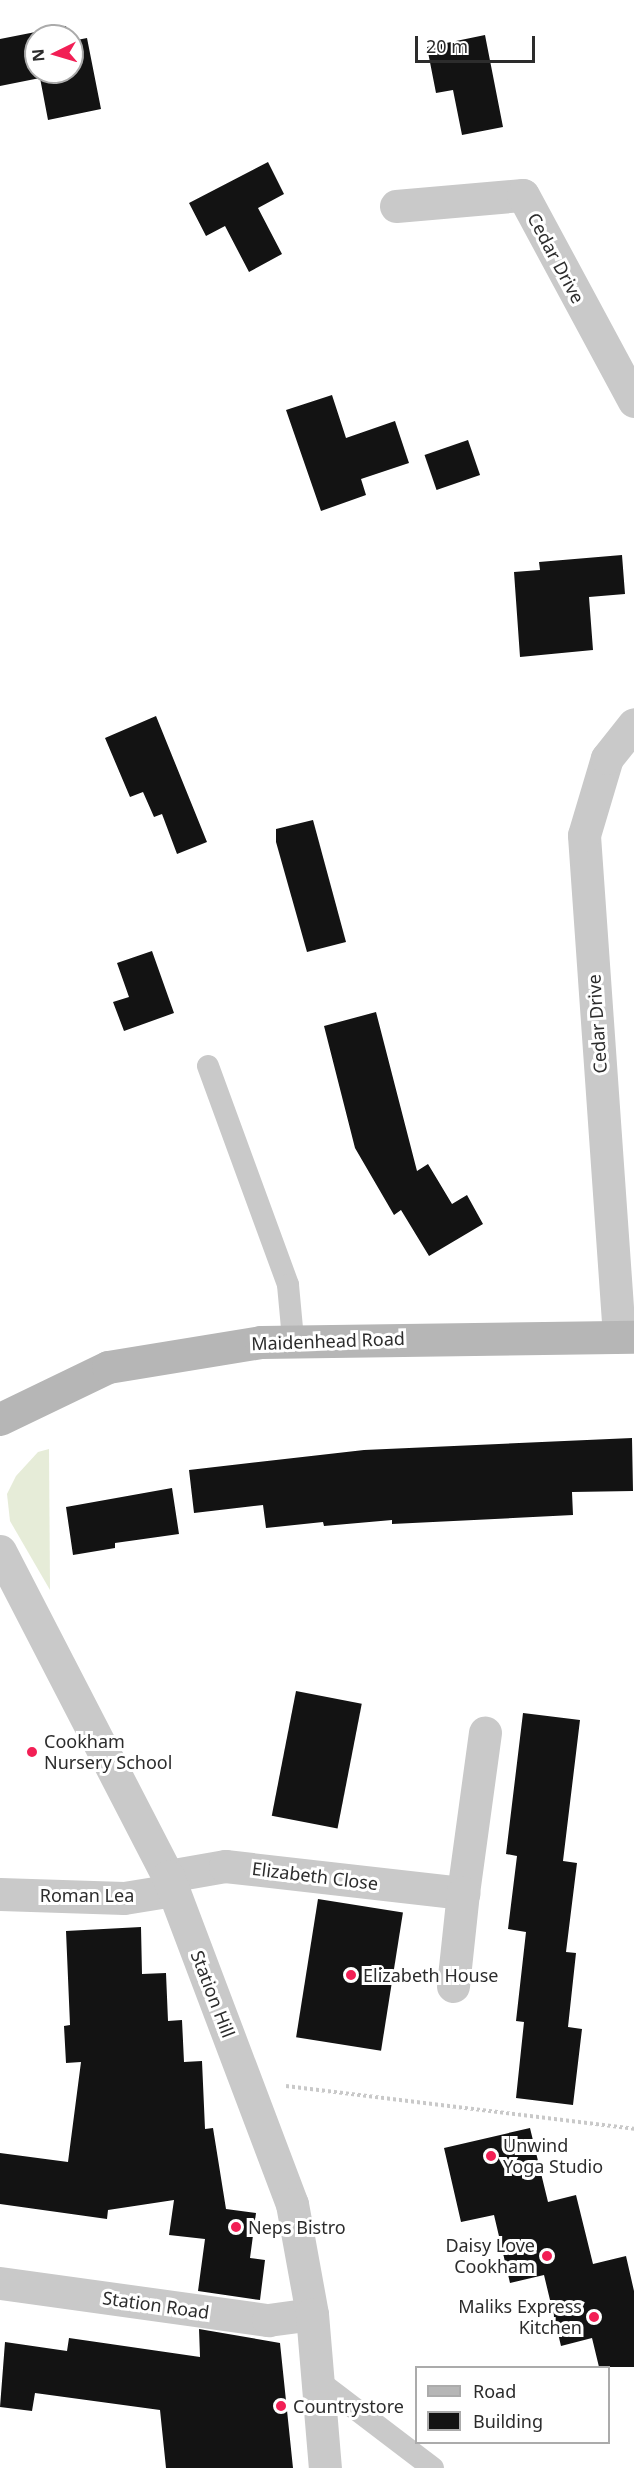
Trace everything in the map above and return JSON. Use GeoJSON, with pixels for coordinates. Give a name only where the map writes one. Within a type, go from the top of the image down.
{"type":"FeatureCollection","features":[{"type":"Feature","properties":{"kind":"main road","name":"Maidenhead Road"},"geometry":{"type":"LineString","coordinates":[[0,1419],[108,1367],[293,1339],[627,1337]]}},
{"type":"Feature","properties":{"kind":"street","name":"Cedar Drive"},"geometry":{"type":"LineString","coordinates":[[396,206],[523,195],[634,401]]}},
{"type":"Feature","properties":{"kind":"street","name":"Cedar Drive"},"geometry":{"type":"LineString","coordinates":[[627,1337],[584,835],[607,758],[634,724]]}},
{"type":"Feature","properties":{"kind":"street","name":"Station Hill"},"geometry":{"type":"LineString","coordinates":[[0,1551],[171,1883],[292,2204],[312,2314],[320,2382],[325,2468]]}},
{"type":"Feature","properties":{"kind":"street"},"geometry":{"type":"LineString","coordinates":[[453,1986],[485,1733]]}},
{"type":"Feature","properties":{"kind":"street","name":"Elizabeth Close"},"geometry":{"type":"LineString","coordinates":[[171,1883],[225,1866],[463,1893]]}},
{"type":"Feature","properties":{"kind":"street","name":"Roman Lea"},"geometry":{"type":"LineString","coordinates":[[0,1894],[124,1898],[171,1883]]}},
{"type":"Feature","properties":{"kind":"street","name":"Station Road"},"geometry":{"type":"LineString","coordinates":[[0,2283],[268,2320],[312,2314]]}},
{"type":"Feature","properties":{"kind":"lane"},"geometry":{"type":"LineString","coordinates":[[208,1066],[288,1285],[293,1339]]}},
{"type":"Feature","properties":{"kind":"lane"},"geometry":{"type":"LineString","coordinates":[[320,2382],[433,2468]]}},
{"type":"Feature","properties":{"kind":"path"},"geometry":{"type":"LineString","coordinates":[[246,2081],[634,2129]]}},
{"type":"Feature","properties":{"kind":"green space"},"geometry":{"type":"Polygon","coordinates":[[[49,1449],[50,1590],[10,1521],[7,1494],[16,1476],[38,1452],[49,1449]]]}},
{"type":"Feature","properties":{"kind":"building"},"geometry":{"type":"Polygon","coordinates":[[[24,34],[24,81],[0,86],[0,39],[24,34]]]}},
{"type":"Feature","properties":{"kind":"building"},"geometry":{"type":"Polygon","coordinates":[[[485,35],[503,127],[462,135],[453,90],[436,93],[427,47],[485,35]]]}},
{"type":"Feature","properties":{"kind":"building"},"geometry":{"type":"Polygon","coordinates":[[[87,38],[101,109],[48,120],[41,84],[84,84],[84,39],[87,38]]]}},
{"type":"Feature","properties":{"kind":"building"},"geometry":{"type":"Polygon","coordinates":[[[268,162],[284,194],[258,208],[282,254],[249,272],[225,226],[206,236],[189,203],[268,162]]]}},
{"type":"Feature","properties":{"kind":"building"},"geometry":{"type":"Polygon","coordinates":[[[332,395],[346,438],[395,421],[409,463],[361,479],[366,495],[321,511],[286,410],[332,395]]]}},
{"type":"Feature","properties":{"kind":"building"},"geometry":{"type":"Polygon","coordinates":[[[468,440],[480,475],[437,490],[425,455],[468,440]]]}},
{"type":"Feature","properties":{"kind":"building"},"geometry":{"type":"Polygon","coordinates":[[[622,555],[625,594],[589,597],[593,650],[520,657],[514,572],[540,570],[539,562],[622,555]]]}},
{"type":"Feature","properties":{"kind":"building"},"geometry":{"type":"Polygon","coordinates":[[[156,716],[207,842],[177,854],[162,814],[154,817],[143,792],[130,797],[105,738],[156,716]]]}},
{"type":"Feature","properties":{"kind":"building"},"geometry":{"type":"Polygon","coordinates":[[[313,820],[346,942],[307,952],[276,842],[276,829],[313,820]]]}},
{"type":"Feature","properties":{"kind":"building"},"geometry":{"type":"Polygon","coordinates":[[[152,951],[174,1013],[124,1031],[113,1002],[129,997],[117,963],[152,951]]]}},
{"type":"Feature","properties":{"kind":"building"},"geometry":{"type":"Polygon","coordinates":[[[376,1012],[417,1171],[428,1164],[452,1204],[467,1195],[483,1224],[429,1256],[401,1210],[394,1215],[355,1148],[324,1026],[376,1012]]]}},
{"type":"Feature","properties":{"kind":"building"},"geometry":{"type":"Polygon","coordinates":[[[632,1438],[633,1491],[572,1492],[573,1515],[392,1524],[392,1520],[324,1526],[323,1522],[266,1528],[263,1505],[194,1513],[189,1470],[364,1450],[632,1438]]]}},
{"type":"Feature","properties":{"kind":"building"},"geometry":{"type":"Polygon","coordinates":[[[172,1488],[179,1534],[115,1543],[115,1548],[73,1555],[66,1507],[172,1488]]]}},
{"type":"Feature","properties":{"kind":"building"},"geometry":{"type":"Polygon","coordinates":[[[296,1691],[362,1704],[338,1828],[272,1816],[296,1691]]]}},
{"type":"Feature","properties":{"kind":"building"},"geometry":{"type":"Polygon","coordinates":[[[523,1713],[580,1720],[563,1861],[577,1863],[566,1952],[576,1953],[568,2027],[582,2029],[573,2105],[516,2098],[524,2022],[516,2021],[526,1932],[508,1929],[517,1856],[506,1854],[523,1713]]]}},
{"type":"Feature","properties":{"kind":"building","name":"Elizabeth House"},"geometry":{"type":"Polygon","coordinates":[[[318,1899],[403,1912],[381,2051],[296,2037],[318,1899]]]}},
{"type":"Feature","properties":{"kind":"building"},"geometry":{"type":"Polygon","coordinates":[[[141,1927],[142,1974],[166,1973],[168,2021],[182,2020],[184,2062],[202,2061],[205,2129],[213,2128],[226,2209],[256,2213],[250,2258],[265,2260],[260,2300],[198,2291],[205,2239],[169,2235],[174,2200],[108,2210],[107,2219],[0,2204],[0,2153],[68,2162],[81,2062],[66,2063],[64,2026],[70,2025],[66,1931],[141,1927]]]}},
{"type":"Feature","properties":{"kind":"building"},"geometry":{"type":"Polygon","coordinates":[[[530,2128],[548,2202],[576,2195],[593,2264],[626,2256],[634,2291],[634,2367],[599,2366],[592,2338],[561,2346],[544,2275],[510,2283],[494,2215],[461,2222],[444,2148],[530,2128]]]}},
{"type":"Feature","properties":{"kind":"building"},"geometry":{"type":"Polygon","coordinates":[[[199,2329],[280,2343],[293,2468],[166,2468],[160,2410],[35,2393],[32,2411],[0,2407],[5,2342],[67,2351],[69,2338],[200,2357],[199,2329]]]}},
{"type":"Feature","properties":{"kind":"place","name":"Cookham Nursery School"},"geometry":{"type":"Point","coordinates":[32,1752]}},
{"type":"Feature","properties":{"kind":"place","name":"Elizabeth House"},"geometry":{"type":"Point","coordinates":[351,1975]}},
{"type":"Feature","properties":{"kind":"place","name":"Unwind Yoga Studio"},"geometry":{"type":"Point","coordinates":[491,2156]}},
{"type":"Feature","properties":{"kind":"place","name":"Neps Bistro"},"geometry":{"type":"Point","coordinates":[236,2227]}},
{"type":"Feature","properties":{"kind":"place","name":"Daisy Love Cookham"},"geometry":{"type":"Point","coordinates":[547,2256]}},
{"type":"Feature","properties":{"kind":"place","name":"Maliks Express Kitchen"},"geometry":{"type":"Point","coordinates":[594,2317]}},
{"type":"Feature","properties":{"kind":"place","name":"Countrystore"},"geometry":{"type":"Point","coordinates":[281,2406]}}]}
